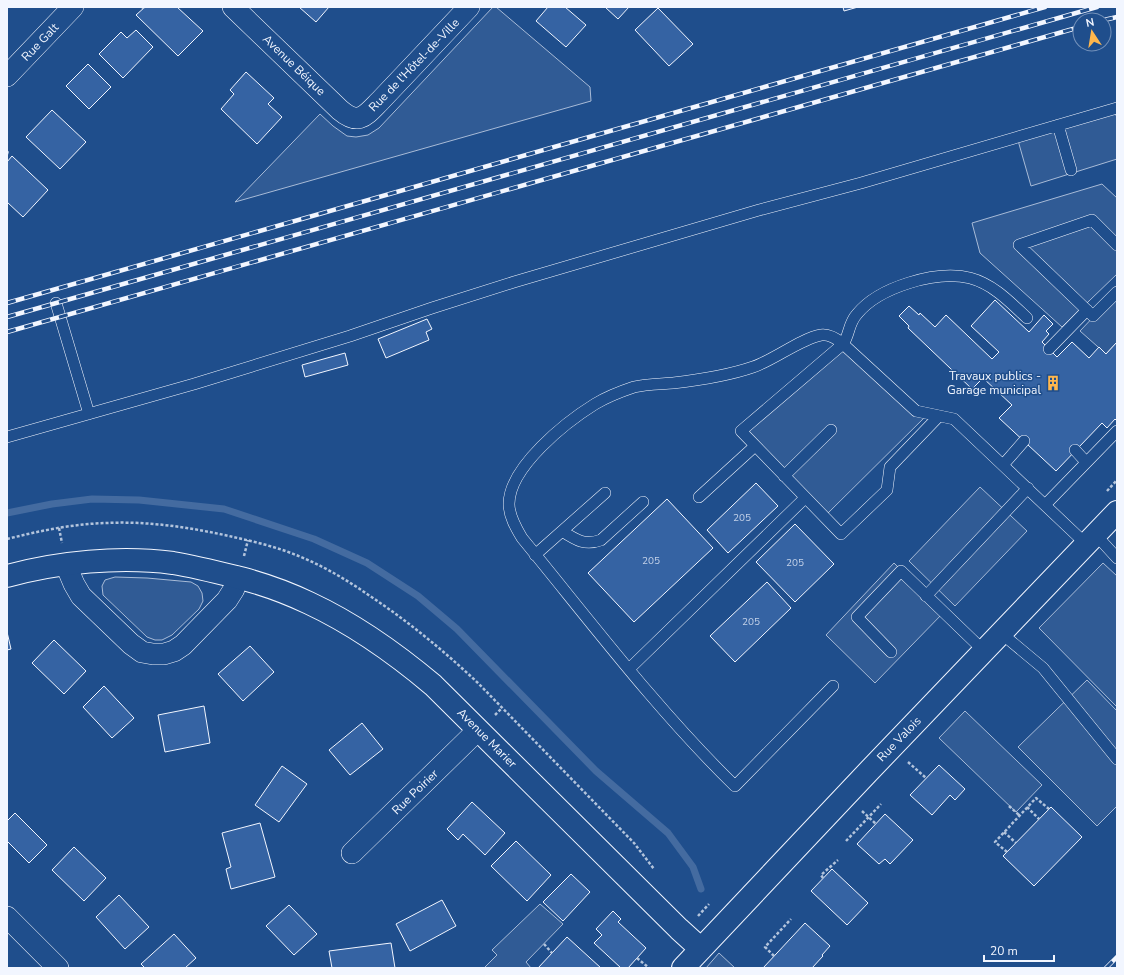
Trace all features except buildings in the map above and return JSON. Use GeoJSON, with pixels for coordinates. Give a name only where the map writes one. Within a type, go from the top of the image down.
{"type":"FeatureCollection","features":[{"type":"Feature","properties":{"kind":"street","name":"Rue Galt"},"geometry":{"type":"LineString","coordinates":[[7,76],[73,7]]}},
{"type":"Feature","properties":{"kind":"street","name":"Avenue Béique"},"geometry":{"type":"LineString","coordinates":[[233,7],[340,110],[352,118],[357,119]]}},
{"type":"Feature","properties":{"kind":"street","name":"Rue de l'Hôtel-de-Ville"},"geometry":{"type":"LineString","coordinates":[[357,119],[365,116],[380,102],[470,7]]}},
{"type":"Feature","properties":{"kind":"street","name":"Rue Valois"},"geometry":{"type":"LineString","coordinates":[[683,968],[873,766],[1117,512]]}},
{"type":"Feature","properties":{"kind":"street","name":"Avenue Marier"},"geometry":{"type":"LineString","coordinates":[[7,576],[41,568],[116,561],[146,561],[193,567],[240,567],[261,584],[308,602],[359,630],[417,672],[451,702],[679,929],[701,949]]}},
{"type":"Feature","properties":{"kind":"street"},"geometry":{"type":"LineString","coordinates":[[66,565],[81,596],[130,644],[142,652],[152,654],[164,654],[174,651],[183,645],[227,600],[234,589],[240,567]]}},
{"type":"Feature","properties":{"kind":"street","name":"Rue Poirier"},"geometry":{"type":"LineString","coordinates":[[352,853],[478,730]]}},
{"type":"Feature","properties":{"kind":"street"},"geometry":{"type":"LineString","coordinates":[[7,917],[58,968]]}},
{"type":"Feature","properties":{"kind":"lane"},"geometry":{"type":"LineString","coordinates":[[7,437],[224,375],[350,336],[514,282],[759,210],[861,183],[1117,108]]}},
{"type":"Feature","properties":{"kind":"lane"},"geometry":{"type":"LineString","coordinates":[[1058,125],[1071,170]]}},
{"type":"Feature","properties":{"kind":"lane"},"geometry":{"type":"LineString","coordinates":[[1117,245],[1092,220],[1019,245],[1093,316],[1117,292]]}},
{"type":"Feature","properties":{"kind":"lane"},"geometry":{"type":"LineString","coordinates":[[939,416],[890,467],[887,490],[841,534],[740,431],[843,344],[847,337],[849,327],[857,314],[875,298],[898,287],[947,275],[970,278],[1002,294],[1027,318]]}},
{"type":"Feature","properties":{"kind":"lane"},"geometry":{"type":"LineString","coordinates":[[56,303],[89,414]]}},
{"type":"Feature","properties":{"kind":"lane"},"geometry":{"type":"LineString","coordinates":[[1049,349],[1087,310]]}},
{"type":"Feature","properties":{"kind":"lane"},"geometry":{"type":"LineString","coordinates":[[833,686],[735,786],[703,755],[629,669],[522,538],[512,521],[509,505],[513,485],[529,461],[546,442],[596,404],[635,387],[712,378],[753,367],[808,340],[822,335],[835,338],[843,344],[916,410],[954,419],[1045,505],[1117,558]]}},
{"type":"Feature","properties":{"kind":"lane"},"geometry":{"type":"LineString","coordinates":[[784,476],[832,430]]}},
{"type":"Feature","properties":{"kind":"lane"},"geometry":{"type":"LineString","coordinates":[[1045,505],[1117,431]]}},
{"type":"Feature","properties":{"kind":"lane"},"geometry":{"type":"LineString","coordinates":[[1003,465],[1024,441]]}},
{"type":"Feature","properties":{"kind":"lane"},"geometry":{"type":"LineString","coordinates":[[699,497],[755,446]]}},
{"type":"Feature","properties":{"kind":"lane"},"geometry":{"type":"LineString","coordinates":[[1075,450],[1086,462]]}},
{"type":"Feature","properties":{"kind":"lane"},"geometry":{"type":"LineString","coordinates":[[926,596],[1028,488]]}},
{"type":"Feature","properties":{"kind":"lane"},"geometry":{"type":"LineString","coordinates":[[535,555],[605,493]]}},
{"type":"Feature","properties":{"kind":"lane"},"geometry":{"type":"LineString","coordinates":[[629,669],[806,498]]}},
{"type":"Feature","properties":{"kind":"lane"},"geometry":{"type":"LineString","coordinates":[[562,530],[573,538],[583,542],[593,543],[601,540],[643,502]]}},
{"type":"Feature","properties":{"kind":"lane"},"geometry":{"type":"LineString","coordinates":[[892,652],[856,617],[901,571],[984,651]]}},
{"type":"Feature","properties":{"kind":"lane"},"geometry":{"type":"LineString","coordinates":[[1002,633],[1042,668],[1117,759]]}},
{"type":"Feature","properties":{"kind":"path"},"geometry":{"type":"LineString","coordinates":[[59,528],[62,543]]}},
{"type":"Feature","properties":{"kind":"path"},"geometry":{"type":"LineString","coordinates":[[240,567],[248,540]]}},
{"type":"Feature","properties":{"kind":"path"},"geometry":{"type":"LineString","coordinates":[[908,762],[926,778]]}},
{"type":"Feature","properties":{"kind":"path"},"geometry":{"type":"LineString","coordinates":[[1007,852],[995,842],[1027,807],[1036,798],[1049,809]]}},
{"type":"Feature","properties":{"kind":"path"},"geometry":{"type":"LineString","coordinates":[[846,841],[881,804]]}},
{"type":"Feature","properties":{"kind":"path"},"geometry":{"type":"LineString","coordinates":[[1009,806],[1019,816]]}},
{"type":"Feature","properties":{"kind":"path"},"geometry":{"type":"LineString","coordinates":[[1027,807],[1039,819]]}},
{"type":"Feature","properties":{"kind":"path"},"geometry":{"type":"LineString","coordinates":[[869,817],[876,824]]}},
{"type":"Feature","properties":{"kind":"path"},"geometry":{"type":"LineString","coordinates":[[1004,832],[1016,843]]}},
{"type":"Feature","properties":{"kind":"path"},"geometry":{"type":"LineString","coordinates":[[823,878],[821,875],[838,860]]}},
{"type":"Feature","properties":{"kind":"path"},"geometry":{"type":"LineString","coordinates":[[774,956],[765,947],[791,919]]}},
{"type":"Feature","properties":{"kind":"path"},"geometry":{"type":"LineString","coordinates":[[544,944],[552,953]]}},
{"type":"Feature","properties":{"kind":"path"},"geometry":{"type":"LineString","coordinates":[[637,958],[649,968]]}},
{"type":"Feature","properties":{"kind":"shaded area"},"geometry":{"type":"Polygon","coordinates":[[[493,7],[496,7],[590,87],[591,101],[235,202],[320,114],[347,136],[356,137],[368,135],[379,128],[493,7]]]}},
{"type":"Feature","properties":{"kind":"shaded area"},"geometry":{"type":"Polygon","coordinates":[[[1114,109],[1117,118],[1117,159],[1031,186],[1017,137],[1114,109]]]}},
{"type":"Feature","properties":{"kind":"shaded area"},"geometry":{"type":"Polygon","coordinates":[[[1102,184],[1117,198],[1117,274],[1062,327],[980,253],[972,223],[1102,184]]]}},
{"type":"Feature","properties":{"kind":"shaded area"},"geometry":{"type":"Polygon","coordinates":[[[1117,292],[1117,342],[1106,354],[1080,331],[1117,292]]]}},
{"type":"Feature","properties":{"kind":"shaded area"},"geometry":{"type":"Polygon","coordinates":[[[843,344],[916,410],[929,413],[824,517],[741,431],[843,344]]]}},
{"type":"Feature","properties":{"kind":"shaded area"},"geometry":{"type":"Polygon","coordinates":[[[980,487],[1027,531],[955,606],[909,561],[980,487]]]}},
{"type":"Feature","properties":{"kind":"shaded area"},"geometry":{"type":"Polygon","coordinates":[[[894,563],[944,612],[875,683],[826,635],[894,563]]]}},
{"type":"Feature","properties":{"kind":"shaded area"},"geometry":{"type":"Polygon","coordinates":[[[1103,563],[1117,576],[1117,707],[1039,628],[1103,563]]]}},
{"type":"Feature","properties":{"kind":"shaded area"},"geometry":{"type":"Polygon","coordinates":[[[115,577],[191,582],[198,586],[202,593],[203,601],[199,609],[172,635],[162,640],[155,640],[147,637],[103,595],[102,586],[105,580],[115,577]]]}},
{"type":"Feature","properties":{"kind":"shaded area"},"geometry":{"type":"Polygon","coordinates":[[[1087,680],[1117,711],[1117,806],[1097,826],[1018,747],[1087,680]]]}},
{"type":"Feature","properties":{"kind":"shaded area"},"geometry":{"type":"Polygon","coordinates":[[[965,711],[1042,785],[1016,812],[939,738],[965,711]]]}},
{"type":"Feature","properties":{"kind":"shaded area"},"geometry":{"type":"Polygon","coordinates":[[[540,904],[563,924],[526,962],[531,968],[484,968],[497,955],[492,950],[540,904]]]}},
{"type":"Feature","properties":{"kind":"shaded area"},"geometry":{"type":"Polygon","coordinates":[[[719,953],[735,968],[706,968],[719,953]]]}},
{"type":"Feature","properties":{"kind":"waterway"},"geometry":{"type":"LineString","coordinates":[[7,513],[52,504],[92,499],[139,500],[224,509],[314,539],[367,563],[418,596],[457,629],[596,771],[668,833],[693,867],[701,889]]}},
{"type":"Feature","properties":{"kind":"railway"},"geometry":{"type":"LineString","coordinates":[[7,303],[1045,7]]}},
{"type":"Feature","properties":{"kind":"railway"},"geometry":{"type":"LineString","coordinates":[[7,317],[1097,7]]}},
{"type":"Feature","properties":{"kind":"railway"},"geometry":{"type":"LineString","coordinates":[[1112,18],[1117,17]]}},
{"type":"Feature","properties":{"kind":"railway"},"geometry":{"type":"LineString","coordinates":[[7,332],[1072,29]]}},
{"type":"Feature","properties":{"kind":"railway"},"geometry":{"type":"LineString","coordinates":[[1106,968],[1117,957]]}},
{"type":"Feature","properties":{"kind":"place","name":"Travaux publics - Garage municipal"},"geometry":{"type":"Point","coordinates":[1053,383]}}]}
